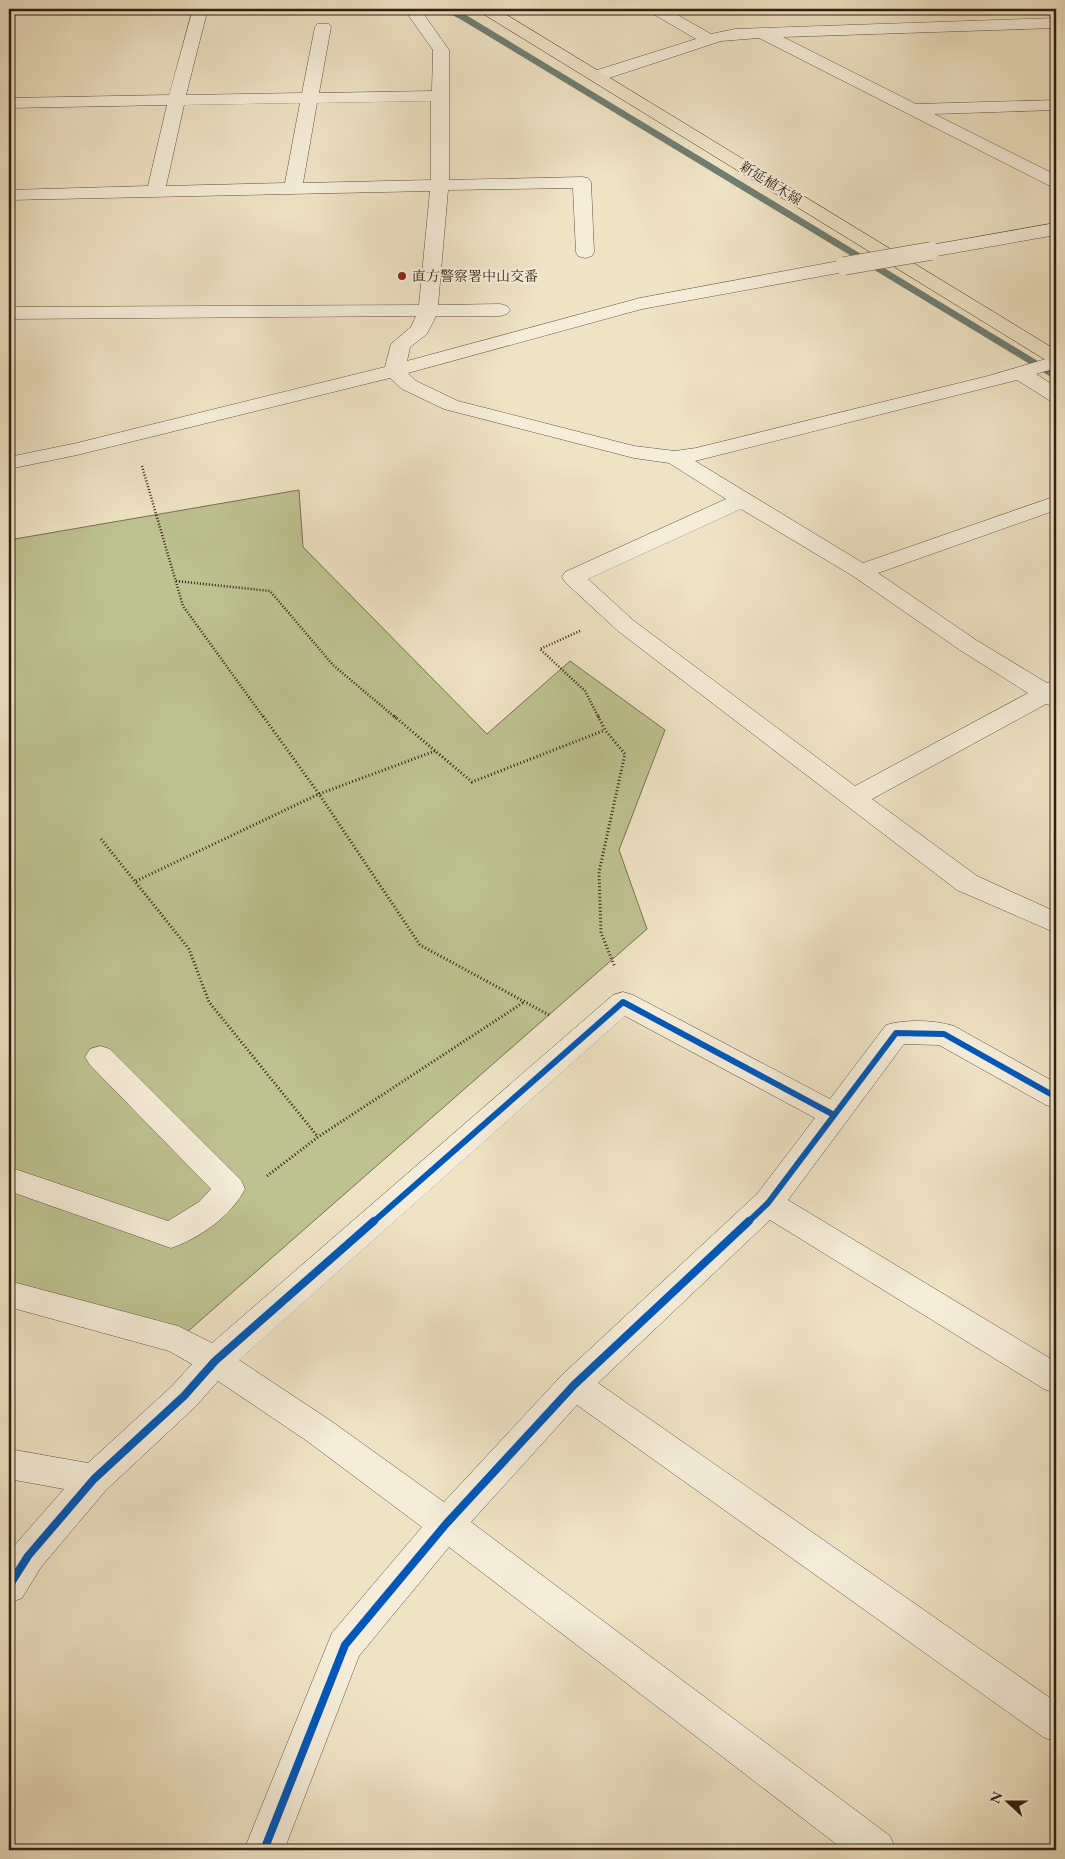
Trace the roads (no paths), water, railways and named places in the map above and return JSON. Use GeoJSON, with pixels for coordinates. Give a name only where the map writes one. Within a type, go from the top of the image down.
{"type":"FeatureCollection","features":[{"type":"Feature","properties":{"kind":"main road","name":"新延植木線"},"geometry":{"type":"LineString","coordinates":[[486,9],[1056,360]]}},
{"type":"Feature","properties":{"kind":"street"},"geometry":{"type":"LineString","coordinates":[[394,371],[401,344],[420,330],[428,311],[440,185],[441,50],[412,9]]}},
{"type":"Feature","properties":{"kind":"street"},"geometry":{"type":"LineString","coordinates":[[656,9],[709,40]]}},
{"type":"Feature","properties":{"kind":"street"},"geometry":{"type":"LineString","coordinates":[[156,193],[176,101],[199,12]]}},
{"type":"Feature","properties":{"kind":"street"},"geometry":{"type":"LineString","coordinates":[[597,76],[709,40],[735,34],[1056,23]]}},
{"type":"Feature","properties":{"kind":"street"},"geometry":{"type":"LineString","coordinates":[[293,187],[323,27]]}},
{"type":"Feature","properties":{"kind":"street"},"geometry":{"type":"LineString","coordinates":[[763,33],[1056,182]]}},
{"type":"Feature","properties":{"kind":"street"},"geometry":{"type":"LineString","coordinates":[[9,103],[440,96]]}},
{"type":"Feature","properties":{"kind":"street"},"geometry":{"type":"LineString","coordinates":[[913,109],[1056,105]]}},
{"type":"Feature","properties":{"kind":"street"},"geometry":{"type":"LineString","coordinates":[[9,195],[156,193],[293,187],[582,182],[585,252]]}},
{"type":"Feature","properties":{"kind":"street"},"geometry":{"type":"LineString","coordinates":[[9,463],[130,436],[394,371],[640,304],[1056,229]]}},
{"type":"Feature","properties":{"kind":"street"},"geometry":{"type":"LineString","coordinates":[[9,313],[500,310]]}},
{"type":"Feature","properties":{"kind":"street"},"geometry":{"type":"LineString","coordinates":[[394,371],[409,385],[451,405],[634,452],[674,457],[711,450],[1020,373],[1056,360]]}},
{"type":"Feature","properties":{"kind":"street"},"geometry":{"type":"LineString","coordinates":[[1020,373],[1056,396]]}},
{"type":"Feature","properties":{"kind":"street"},"geometry":{"type":"LineString","coordinates":[[674,457],[861,571],[968,645],[1053,693]]}},
{"type":"Feature","properties":{"kind":"street"},"geometry":{"type":"LineString","coordinates":[[742,500],[574,577],[614,615],[738,712],[967,883],[1056,923]]}},
{"type":"Feature","properties":{"kind":"street"},"geometry":{"type":"LineString","coordinates":[[861,571],[1056,503]]}},
{"type":"Feature","properties":{"kind":"street"},"geometry":{"type":"LineString","coordinates":[[853,798],[1053,693]]}},
{"type":"Feature","properties":{"kind":"street"},"geometry":{"type":"LineString","coordinates":[[9,1586],[28,1556],[94,1479],[184,1396],[215,1361],[623,1002],[834,1115]]}},
{"type":"Feature","properties":{"kind":"street"},"geometry":{"type":"LineString","coordinates":[[264,1850],[345,1645],[446,1524],[574,1386],[768,1203],[896,1033],[944,1034],[1056,1097]]}},
{"type":"Feature","properties":{"kind":"street"},"geometry":{"type":"LineString","coordinates":[[9,1179],[171,1235],[210,1212],[230,1189],[100,1057]]}},
{"type":"Feature","properties":{"kind":"street"},"geometry":{"type":"LineString","coordinates":[[768,1203],[1056,1379]]}},
{"type":"Feature","properties":{"kind":"street"},"geometry":{"type":"LineString","coordinates":[[9,1294],[178,1340],[215,1361],[319,1431],[446,1524],[876,1850]]}},
{"type":"Feature","properties":{"kind":"street"},"geometry":{"type":"LineString","coordinates":[[574,1386],[1056,1724]]}},
{"type":"Feature","properties":{"kind":"street"},"geometry":{"type":"LineString","coordinates":[[9,1464],[94,1479]]}},
{"type":"Feature","properties":{"kind":"waterway"},"geometry":{"type":"LineString","coordinates":[[444,9],[463,17],[1056,377]]}},
{"type":"Feature","properties":{"kind":"place","name":"直方警察署中山交番"},"geometry":{"type":"Point","coordinates":[402,276]}}]}
